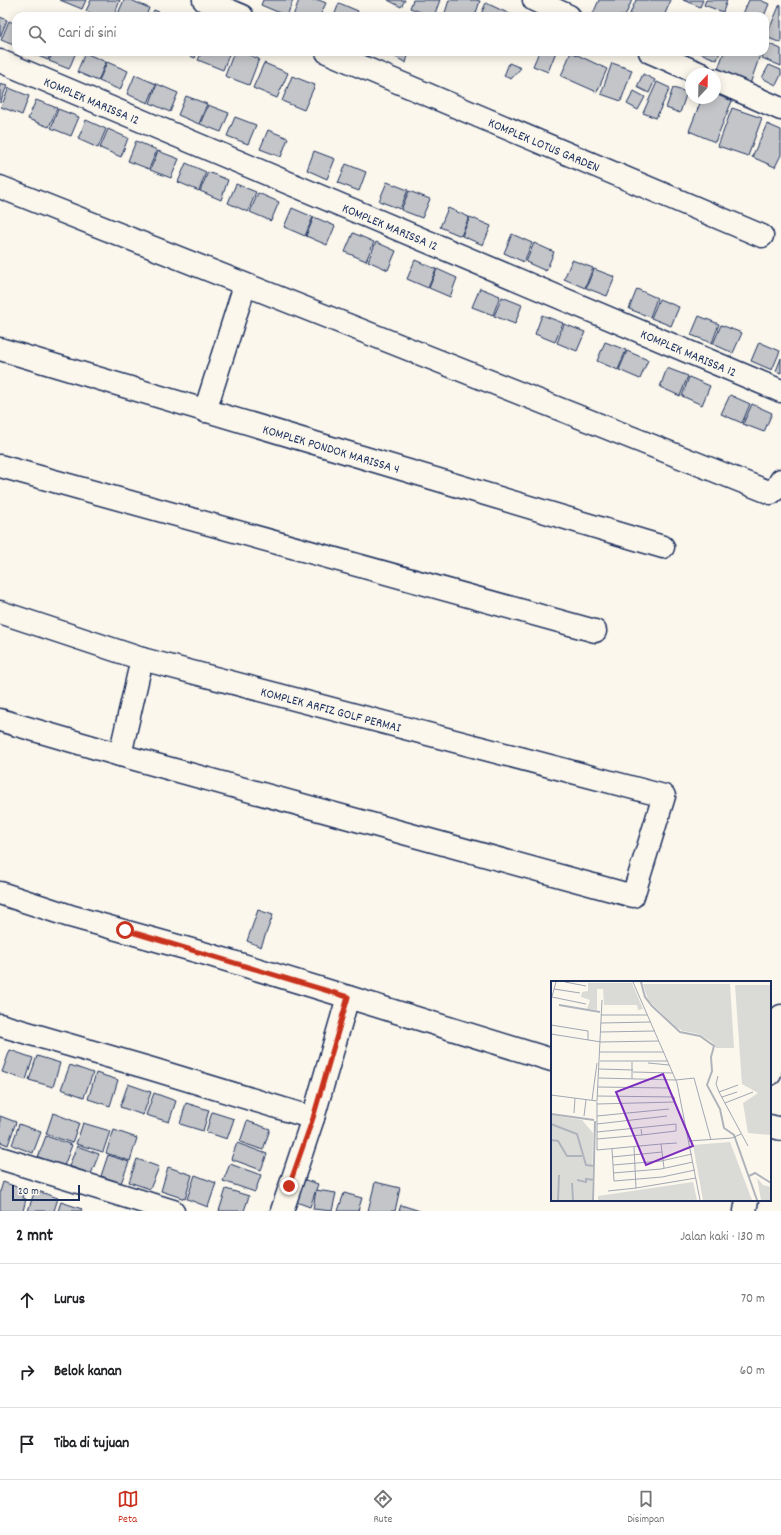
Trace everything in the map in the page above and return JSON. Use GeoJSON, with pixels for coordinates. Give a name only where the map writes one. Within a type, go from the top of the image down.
{"type":"FeatureCollection","features":[{"type":"Feature","properties":{"kind":"street"},"geometry":{"type":"LineString","coordinates":[[204,0],[232,12]]}},
{"type":"Feature","properties":{"kind":"street"},"geometry":{"type":"LineString","coordinates":[[534,0],[560,12]]}},
{"type":"Feature","properties":{"kind":"street","name":"KOMPLEK LOTUS GARDEN"},"geometry":{"type":"LineString","coordinates":[[336,56],[762,236]]}},
{"type":"Feature","properties":{"kind":"street"},"geometry":{"type":"LineString","coordinates":[[659,56],[687,68]]}},
{"type":"Feature","properties":{"kind":"street","name":"KOMPLEK MARISSA 12"},"geometry":{"type":"LineString","coordinates":[[0,61],[781,391]]}},
{"type":"Feature","properties":{"kind":"street"},"geometry":{"type":"LineString","coordinates":[[721,83],[781,109]]}},
{"type":"Feature","properties":{"kind":"street"},"geometry":{"type":"LineString","coordinates":[[0,187],[771,493],[776,489],[781,480]]}},
{"type":"Feature","properties":{"kind":"street"},"geometry":{"type":"LineString","coordinates":[[205,411],[246,285]]}},
{"type":"Feature","properties":{"kind":"street","name":"KOMPLEK PONDOK MARISSA 4"},"geometry":{"type":"LineString","coordinates":[[0,350],[663,547]]}},
{"type":"Feature","properties":{"kind":"street"},"geometry":{"type":"LineString","coordinates":[[0,466],[595,631]]}},
{"type":"Feature","properties":{"kind":"street","name":"KOMPLEK ARFIZ GOLF PERMAI"},"geometry":{"type":"LineString","coordinates":[[0,612],[142,659],[664,796],[633,896],[120,755]]}},
{"type":"Feature","properties":{"kind":"street"},"geometry":{"type":"LineString","coordinates":[[0,720],[120,755],[142,659]]}},
{"type":"Feature","properties":{"kind":"street"},"geometry":{"type":"LineString","coordinates":[[0,893],[70,916],[210,955],[551,1060]]}},
{"type":"Feature","properties":{"kind":"street"},"geometry":{"type":"LineString","coordinates":[[282,1211],[313,1118],[348,997]]}},
{"type":"Feature","properties":{"kind":"street"},"geometry":{"type":"LineString","coordinates":[[771,1069],[781,1016]]}},
{"type":"Feature","properties":{"kind":"street"},"geometry":{"type":"LineString","coordinates":[[0,1025],[152,1068],[313,1118]]}},
{"type":"Feature","properties":{"kind":"street"},"geometry":{"type":"LineString","coordinates":[[771,1126],[781,1129]]}},
{"type":"Feature","properties":{"kind":"street"},"geometry":{"type":"LineString","coordinates":[[0,1158],[173,1211]]}},
{"type":"Feature","properties":{"kind":"street"},"geometry":{"type":"LineString","coordinates":[[745,1211],[747,1201]]}},
{"type":"Feature","properties":{"kind":"building"},"geometry":{"type":"Polygon","coordinates":[[[60,0],[86,0],[82,9],[60,0]]]}},
{"type":"Feature","properties":{"kind":"building"},"geometry":{"type":"Polygon","coordinates":[[[91,0],[120,0],[116,12],[86,11],[91,0]]]}},
{"type":"Feature","properties":{"kind":"building"},"geometry":{"type":"Polygon","coordinates":[[[124,0],[131,0],[149,8],[148,12],[119,12],[124,0]]]}},
{"type":"Feature","properties":{"kind":"building"},"geometry":{"type":"Polygon","coordinates":[[[263,0],[293,0],[288,12],[278,12],[261,5],[263,0]]]}},
{"type":"Feature","properties":{"kind":"building"},"geometry":{"type":"Polygon","coordinates":[[[299,0],[319,0],[326,3],[322,12],[294,12],[299,0]]]}},
{"type":"Feature","properties":{"kind":"building"},"geometry":{"type":"Polygon","coordinates":[[[388,0],[405,0],[401,7],[388,0]]]}},
{"type":"Feature","properties":{"kind":"building"},"geometry":{"type":"Polygon","coordinates":[[[413,0],[440,0],[436,12],[420,12],[410,8],[413,0]]]}},
{"type":"Feature","properties":{"kind":"building"},"geometry":{"type":"Polygon","coordinates":[[[449,0],[480,1],[476,12],[445,12],[449,0]]]}},
{"type":"Feature","properties":{"kind":"building"},"geometry":{"type":"Polygon","coordinates":[[[599,0],[632,0],[627,12],[594,12],[599,0]]]}},
{"type":"Feature","properties":{"kind":"building"},"geometry":{"type":"Polygon","coordinates":[[[636,0],[671,0],[666,12],[631,12],[636,0]]]}},
{"type":"Feature","properties":{"kind":"building"},"geometry":{"type":"Polygon","coordinates":[[[683,0],[703,0],[700,7],[683,0]]]}},
{"type":"Feature","properties":{"kind":"building"},"geometry":{"type":"Polygon","coordinates":[[[706,0],[727,0],[723,12],[704,5],[706,0]]]}},
{"type":"Feature","properties":{"kind":"building"},"geometry":{"type":"Polygon","coordinates":[[[749,0],[760,0],[769,4],[766,12],[744,12],[749,0]]]}},
{"type":"Feature","properties":{"kind":"building"},"geometry":{"type":"Polygon","coordinates":[[[339,3],[358,11],[358,12],[336,12],[339,3]]]}},
{"type":"Feature","properties":{"kind":"building"},"geometry":{"type":"Polygon","coordinates":[[[486,3],[506,12],[482,12],[486,3]]]}},
{"type":"Feature","properties":{"kind":"building"},"geometry":{"type":"Polygon","coordinates":[[[780,4],[781,43],[769,38],[769,30],[780,4]]]}},
{"type":"Feature","properties":{"kind":"building"},"geometry":{"type":"Polygon","coordinates":[[[0,17],[7,20],[0,37],[0,17]]]}},
{"type":"Feature","properties":{"kind":"building"},"geometry":{"type":"Polygon","coordinates":[[[9,21],[12,22],[12,44],[1,40],[9,21]]]}},
{"type":"Feature","properties":{"kind":"building"},"geometry":{"type":"Polygon","coordinates":[[[769,44],[781,49],[781,66],[762,58],[763,56],[769,56],[769,44]]]}},
{"type":"Feature","properties":{"kind":"building"},"geometry":{"type":"Polygon","coordinates":[[[38,56],[50,56],[48,60],[38,56]]]}},
{"type":"Feature","properties":{"kind":"building"},"geometry":{"type":"Polygon","coordinates":[[[51,56],[74,56],[69,69],[49,61],[51,56]]]}},
{"type":"Feature","properties":{"kind":"building"},"geometry":{"type":"Polygon","coordinates":[[[84,56],[92,56],[106,62],[98,81],[77,72],[84,56]]]}},
{"type":"Feature","properties":{"kind":"building"},"geometry":{"type":"Polygon","coordinates":[[[200,56],[228,56],[223,70],[198,60],[200,56]]]}},
{"type":"Feature","properties":{"kind":"building"},"geometry":{"type":"Polygon","coordinates":[[[232,56],[252,56],[259,59],[249,85],[225,76],[232,56]]]}},
{"type":"Feature","properties":{"kind":"building"},"geometry":{"type":"Polygon","coordinates":[[[394,56],[408,56],[406,63],[394,56]]]}},
{"type":"Feature","properties":{"kind":"building"},"geometry":{"type":"Polygon","coordinates":[[[537,56],[554,56],[548,72],[533,66],[537,56]]]}},
{"type":"Feature","properties":{"kind":"building"},"geometry":{"type":"Polygon","coordinates":[[[569,56],[579,56],[607,69],[597,92],[561,76],[569,56]]]}},
{"type":"Feature","properties":{"kind":"building"},"geometry":{"type":"Polygon","coordinates":[[[708,56],[718,56],[717,60],[708,56]]]}},
{"type":"Feature","properties":{"kind":"building"},"geometry":{"type":"Polygon","coordinates":[[[723,56],[760,56],[750,84],[721,73],[721,68],[718,68],[723,56]]]}},
{"type":"Feature","properties":{"kind":"building"},"geometry":{"type":"Polygon","coordinates":[[[107,62],[128,71],[120,90],[99,81],[107,62]]]}},
{"type":"Feature","properties":{"kind":"building"},"geometry":{"type":"Polygon","coordinates":[[[264,63],[288,73],[277,98],[253,88],[264,63]]]}},
{"type":"Feature","properties":{"kind":"building"},"geometry":{"type":"Polygon","coordinates":[[[509,63],[521,68],[511,79],[504,76],[509,63]]]}},
{"type":"Feature","properties":{"kind":"building"},"geometry":{"type":"Polygon","coordinates":[[[612,63],[632,70],[621,101],[601,94],[612,63]]]}},
{"type":"Feature","properties":{"kind":"building"},"geometry":{"type":"Polygon","coordinates":[[[769,65],[781,70],[781,75],[776,85],[762,78],[769,65]]]}},
{"type":"Feature","properties":{"kind":"building"},"geometry":{"type":"Polygon","coordinates":[[[643,74],[655,80],[649,93],[637,87],[643,74]]]}},
{"type":"Feature","properties":{"kind":"building"},"geometry":{"type":"Polygon","coordinates":[[[135,75],[156,84],[148,103],[127,94],[135,75]]]}},
{"type":"Feature","properties":{"kind":"building"},"geometry":{"type":"Polygon","coordinates":[[[292,76],[315,85],[304,110],[282,101],[292,76]]]}},
{"type":"Feature","properties":{"kind":"building"},"geometry":{"type":"Polygon","coordinates":[[[657,82],[670,88],[656,118],[643,113],[657,82]]]}},
{"type":"Feature","properties":{"kind":"building"},"geometry":{"type":"Polygon","coordinates":[[[0,84],[7,86],[0,103],[0,84]]]}},
{"type":"Feature","properties":{"kind":"building"},"geometry":{"type":"Polygon","coordinates":[[[157,84],[178,93],[170,112],[150,103],[157,84]]]}},
{"type":"Feature","properties":{"kind":"building"},"geometry":{"type":"Polygon","coordinates":[[[9,88],[29,96],[22,115],[1,107],[9,88]]]}},
{"type":"Feature","properties":{"kind":"building"},"geometry":{"type":"Polygon","coordinates":[[[673,88],[685,91],[685,98],[680,113],[666,108],[673,88]]]}},
{"type":"Feature","properties":{"kind":"building"},"geometry":{"type":"Polygon","coordinates":[[[634,91],[645,97],[638,110],[627,104],[634,91]]]}},
{"type":"Feature","properties":{"kind":"building"},"geometry":{"type":"Polygon","coordinates":[[[186,96],[207,104],[199,124],[178,115],[186,96]]]}},
{"type":"Feature","properties":{"kind":"building"},"geometry":{"type":"Polygon","coordinates":[[[721,96],[732,101],[715,142],[689,131],[700,104],[721,104],[721,96]]]}},
{"type":"Feature","properties":{"kind":"building"},"geometry":{"type":"Polygon","coordinates":[[[36,100],[57,108],[49,127],[28,119],[36,100]]]}},
{"type":"Feature","properties":{"kind":"building"},"geometry":{"type":"Polygon","coordinates":[[[208,105],[229,113],[221,132],[200,124],[208,105]]]}},
{"type":"Feature","properties":{"kind":"building"},"geometry":{"type":"Polygon","coordinates":[[[732,108],[762,118],[748,156],[718,146],[732,108]]]}},
{"type":"Feature","properties":{"kind":"building"},"geometry":{"type":"Polygon","coordinates":[[[58,109],[79,117],[71,136],[51,128],[58,109]]]}},
{"type":"Feature","properties":{"kind":"building"},"geometry":{"type":"Polygon","coordinates":[[[235,117],[256,125],[248,144],[227,136],[235,117]]]}},
{"type":"Feature","properties":{"kind":"building"},"geometry":{"type":"Polygon","coordinates":[[[86,120],[106,129],[98,148],[78,139],[86,120]]]}},
{"type":"Feature","properties":{"kind":"building"},"geometry":{"type":"Polygon","coordinates":[[[767,124],[781,130],[781,155],[775,167],[752,157],[767,124]]]}},
{"type":"Feature","properties":{"kind":"building"},"geometry":{"type":"Polygon","coordinates":[[[108,129],[128,138],[121,157],[100,148],[108,129]]]}},
{"type":"Feature","properties":{"kind":"building"},"geometry":{"type":"Polygon","coordinates":[[[268,130],[288,138],[281,157],[260,149],[268,130]]]}},
{"type":"Feature","properties":{"kind":"building"},"geometry":{"type":"Polygon","coordinates":[[[136,141],[157,150],[149,169],[128,161],[136,141]]]}},
{"type":"Feature","properties":{"kind":"building"},"geometry":{"type":"Polygon","coordinates":[[[158,151],[179,159],[171,178],[150,170],[158,151]]]}},
{"type":"Feature","properties":{"kind":"building"},"geometry":{"type":"Polygon","coordinates":[[[314,151],[335,159],[327,179],[307,170],[314,151]]]}},
{"type":"Feature","properties":{"kind":"building"},"geometry":{"type":"Polygon","coordinates":[[[186,163],[206,172],[199,191],[178,182],[186,163]]]}},
{"type":"Feature","properties":{"kind":"building"},"geometry":{"type":"Polygon","coordinates":[[[346,164],[366,172],[359,191],[338,183],[346,164]]]}},
{"type":"Feature","properties":{"kind":"building"},"geometry":{"type":"Polygon","coordinates":[[[208,172],[228,180],[221,200],[200,191],[208,172]]]}},
{"type":"Feature","properties":{"kind":"building"},"geometry":{"type":"Polygon","coordinates":[[[387,182],[408,190],[400,209],[379,201],[387,182]]]}},
{"type":"Feature","properties":{"kind":"building"},"geometry":{"type":"Polygon","coordinates":[[[236,184],[256,192],[248,212],[228,203],[236,184]]]}},
{"type":"Feature","properties":{"kind":"building"},"geometry":{"type":"Polygon","coordinates":[[[409,191],[430,199],[422,218],[401,210],[409,191]]]}},
{"type":"Feature","properties":{"kind":"building"},"geometry":{"type":"Polygon","coordinates":[[[258,193],[279,202],[271,221],[250,212],[258,193]]]}},
{"type":"Feature","properties":{"kind":"building"},"geometry":{"type":"Polygon","coordinates":[[[292,208],[313,217],[305,236],[284,227],[292,208]]]}},
{"type":"Feature","properties":{"kind":"building"},"geometry":{"type":"Polygon","coordinates":[[[448,208],[469,217],[461,236],[440,227],[448,208]]]}},
{"type":"Feature","properties":{"kind":"building"},"geometry":{"type":"Polygon","coordinates":[[[314,217],[335,226],[327,245],[306,236],[314,217]]]}},
{"type":"Feature","properties":{"kind":"building"},"geometry":{"type":"Polygon","coordinates":[[[470,217],[491,226],[483,245],[462,236],[470,217]]]}},
{"type":"Feature","properties":{"kind":"building"},"geometry":{"type":"Polygon","coordinates":[[[353,233],[374,242],[366,261],[345,252],[353,233]]]}},
{"type":"Feature","properties":{"kind":"building"},"geometry":{"type":"Polygon","coordinates":[[[512,234],[532,243],[524,262],[504,253],[512,234]]]}},
{"type":"Feature","properties":{"kind":"building"},"geometry":{"type":"Polygon","coordinates":[[[376,242],[396,251],[388,270],[368,261],[376,242]]]}},
{"type":"Feature","properties":{"kind":"building"},"geometry":{"type":"Polygon","coordinates":[[[534,243],[554,252],[546,271],[526,262],[534,243]]]}},
{"type":"Feature","properties":{"kind":"building"},"geometry":{"type":"Polygon","coordinates":[[[415,260],[436,269],[428,288],[407,279],[415,260]]]}},
{"type":"Feature","properties":{"kind":"building"},"geometry":{"type":"Polygon","coordinates":[[[572,260],[593,268],[585,288],[564,279],[572,260]]]}},
{"type":"Feature","properties":{"kind":"building"},"geometry":{"type":"Polygon","coordinates":[[[437,269],[457,278],[450,297],[429,288],[437,269]]]}},
{"type":"Feature","properties":{"kind":"building"},"geometry":{"type":"Polygon","coordinates":[[[594,269],[615,277],[607,296],[586,288],[594,269]]]}},
{"type":"Feature","properties":{"kind":"building"},"geometry":{"type":"Polygon","coordinates":[[[480,288],[500,296],[493,315],[472,307],[480,288]]]}},
{"type":"Feature","properties":{"kind":"building"},"geometry":{"type":"Polygon","coordinates":[[[637,289],[657,298],[650,317],[629,309],[637,289]]]}},
{"type":"Feature","properties":{"kind":"building"},"geometry":{"type":"Polygon","coordinates":[[[502,297],[522,305],[515,324],[494,316],[502,297]]]}},
{"type":"Feature","properties":{"kind":"building"},"geometry":{"type":"Polygon","coordinates":[[[659,299],[679,307],[671,326],[651,318],[659,299]]]}},
{"type":"Feature","properties":{"kind":"building"},"geometry":{"type":"Polygon","coordinates":[[[542,315],[563,323],[555,342],[535,334],[542,315]]]}},
{"type":"Feature","properties":{"kind":"building"},"geometry":{"type":"Polygon","coordinates":[[[699,316],[719,324],[712,343],[691,335],[699,316]]]}},
{"type":"Feature","properties":{"kind":"building"},"geometry":{"type":"Polygon","coordinates":[[[564,324],[585,332],[577,351],[557,343],[564,324]]]}},
{"type":"Feature","properties":{"kind":"building"},"geometry":{"type":"Polygon","coordinates":[[[721,325],[742,333],[733,353],[713,344],[721,325]]]}},
{"type":"Feature","properties":{"kind":"building"},"geometry":{"type":"Polygon","coordinates":[[[605,342],[626,350],[618,370],[597,361],[605,342]]]}},
{"type":"Feature","properties":{"kind":"building"},"geometry":{"type":"Polygon","coordinates":[[[759,342],[780,351],[772,370],[751,361],[759,342]]]}},
{"type":"Feature","properties":{"kind":"building"},"geometry":{"type":"Polygon","coordinates":[[[627,351],[648,360],[640,379],[619,370],[627,351]]]}},
{"type":"Feature","properties":{"kind":"building"},"geometry":{"type":"Polygon","coordinates":[[[781,358],[781,373],[776,371],[781,358]]]}},
{"type":"Feature","properties":{"kind":"building"},"geometry":{"type":"Polygon","coordinates":[[[667,368],[688,376],[680,396],[660,387],[667,368]]]}},
{"type":"Feature","properties":{"kind":"building"},"geometry":{"type":"Polygon","coordinates":[[[689,377],[710,386],[702,405],[682,396],[689,377]]]}},
{"type":"Feature","properties":{"kind":"building"},"geometry":{"type":"Polygon","coordinates":[[[730,395],[750,404],[742,423],[721,414],[730,395]]]}},
{"type":"Feature","properties":{"kind":"building"},"geometry":{"type":"Polygon","coordinates":[[[752,404],[772,413],[764,432],[743,424],[752,404]]]}},
{"type":"Feature","properties":{"kind":"building"},"geometry":{"type":"Polygon","coordinates":[[[258,910],[273,915],[261,947],[247,941],[258,910]]]}},
{"type":"Feature","properties":{"kind":"building"},"geometry":{"type":"Polygon","coordinates":[[[10,1050],[33,1058],[26,1080],[2,1072],[10,1050]]]}},
{"type":"Feature","properties":{"kind":"building"},"geometry":{"type":"Polygon","coordinates":[[[37,1056],[60,1063],[53,1087],[29,1080],[37,1056]]]}},
{"type":"Feature","properties":{"kind":"building"},"geometry":{"type":"Polygon","coordinates":[[[70,1065],[93,1073],[84,1097],[61,1089],[70,1065]]]}},
{"type":"Feature","properties":{"kind":"building"},"geometry":{"type":"Polygon","coordinates":[[[96,1073],[118,1080],[110,1106],[88,1099],[96,1073]]]}},
{"type":"Feature","properties":{"kind":"building"},"geometry":{"type":"Polygon","coordinates":[[[128,1084],[151,1092],[143,1115],[120,1107],[128,1084]]]}},
{"type":"Feature","properties":{"kind":"building"},"geometry":{"type":"Polygon","coordinates":[[[154,1093],[176,1101],[169,1122],[146,1115],[154,1093]]]}},
{"type":"Feature","properties":{"kind":"building"},"geometry":{"type":"Polygon","coordinates":[[[186,1103],[209,1110],[203,1131],[180,1124],[186,1103]]]}},
{"type":"Feature","properties":{"kind":"building"},"geometry":{"type":"Polygon","coordinates":[[[212,1112],[234,1119],[227,1139],[206,1132],[212,1112]]]}},
{"type":"Feature","properties":{"kind":"building"},"geometry":{"type":"Polygon","coordinates":[[[53,1113],[79,1123],[72,1143],[46,1134],[53,1113]]]}},
{"type":"Feature","properties":{"kind":"building"},"geometry":{"type":"Polygon","coordinates":[[[0,1116],[16,1122],[8,1145],[0,1142],[0,1116]]]}},
{"type":"Feature","properties":{"kind":"building"},"geometry":{"type":"Polygon","coordinates":[[[247,1121],[270,1129],[263,1150],[240,1142],[247,1121]]]}},
{"type":"Feature","properties":{"kind":"building"},"geometry":{"type":"Polygon","coordinates":[[[83,1123],[110,1131],[103,1152],[76,1144],[83,1123]]]}},
{"type":"Feature","properties":{"kind":"building"},"geometry":{"type":"Polygon","coordinates":[[[19,1124],[41,1132],[33,1153],[12,1145],[19,1124]]]}},
{"type":"Feature","properties":{"kind":"building"},"geometry":{"type":"Polygon","coordinates":[[[114,1130],[137,1138],[130,1161],[106,1153],[114,1130]]]}},
{"type":"Feature","properties":{"kind":"building"},"geometry":{"type":"Polygon","coordinates":[[[46,1136],[72,1145],[64,1166],[38,1157],[46,1136]]]}},
{"type":"Feature","properties":{"kind":"building"},"geometry":{"type":"Polygon","coordinates":[[[237,1143],[267,1154],[261,1170],[231,1159],[237,1143]]]}},
{"type":"Feature","properties":{"kind":"building"},"geometry":{"type":"Polygon","coordinates":[[[77,1146],[99,1154],[91,1174],[69,1166],[77,1146]]]}},
{"type":"Feature","properties":{"kind":"building"},"geometry":{"type":"Polygon","coordinates":[[[108,1155],[129,1162],[121,1183],[101,1176],[108,1155]]]}},
{"type":"Feature","properties":{"kind":"building"},"geometry":{"type":"Polygon","coordinates":[[[137,1159],[159,1167],[150,1189],[129,1182],[137,1159]]]}},
{"type":"Feature","properties":{"kind":"building"},"geometry":{"type":"Polygon","coordinates":[[[230,1164],[261,1175],[255,1192],[223,1181],[230,1164]]]}},
{"type":"Feature","properties":{"kind":"building"},"geometry":{"type":"Polygon","coordinates":[[[168,1167],[192,1175],[185,1199],[161,1191],[168,1167]]]}},
{"type":"Feature","properties":{"kind":"building"},"geometry":{"type":"Polygon","coordinates":[[[195,1175],[216,1183],[208,1207],[187,1199],[195,1175]]]}},
{"type":"Feature","properties":{"kind":"building"},"geometry":{"type":"Polygon","coordinates":[[[296,1177],[318,1184],[310,1207],[288,1199],[296,1177]]]}},
{"type":"Feature","properties":{"kind":"building"},"geometry":{"type":"Polygon","coordinates":[[[3,1182],[25,1190],[23,1198],[26,1199],[23,1211],[0,1211],[0,1192],[3,1182]]]}},
{"type":"Feature","properties":{"kind":"building"},"geometry":{"type":"Polygon","coordinates":[[[375,1182],[400,1188],[395,1211],[368,1211],[375,1182]]]}},
{"type":"Feature","properties":{"kind":"building"},"geometry":{"type":"Polygon","coordinates":[[[226,1189],[249,1196],[244,1211],[219,1211],[226,1189]]]}},
{"type":"Feature","properties":{"kind":"building"},"geometry":{"type":"Polygon","coordinates":[[[35,1190],[58,1198],[54,1211],[28,1211],[35,1190]]]}},
{"type":"Feature","properties":{"kind":"building"},"geometry":{"type":"Polygon","coordinates":[[[316,1190],[336,1193],[332,1211],[313,1209],[316,1190]]]}},
{"type":"Feature","properties":{"kind":"building"},"geometry":{"type":"Polygon","coordinates":[[[344,1193],[362,1198],[358,1211],[338,1211],[344,1193]]]}},
{"type":"Feature","properties":{"kind":"building"},"geometry":{"type":"Polygon","coordinates":[[[61,1202],[82,1209],[81,1211],[58,1211],[61,1202]]]}},
{"type":"Feature","properties":{"kind":"building"},"geometry":{"type":"Polygon","coordinates":[[[401,1205],[420,1211],[399,1211],[401,1205]]]}},
{"type":"Feature","properties":{"kind":"route"},"geometry":{"type":"LineString","coordinates":[[125,930],[348,997],[313,1118],[289,1186]]}}]}
